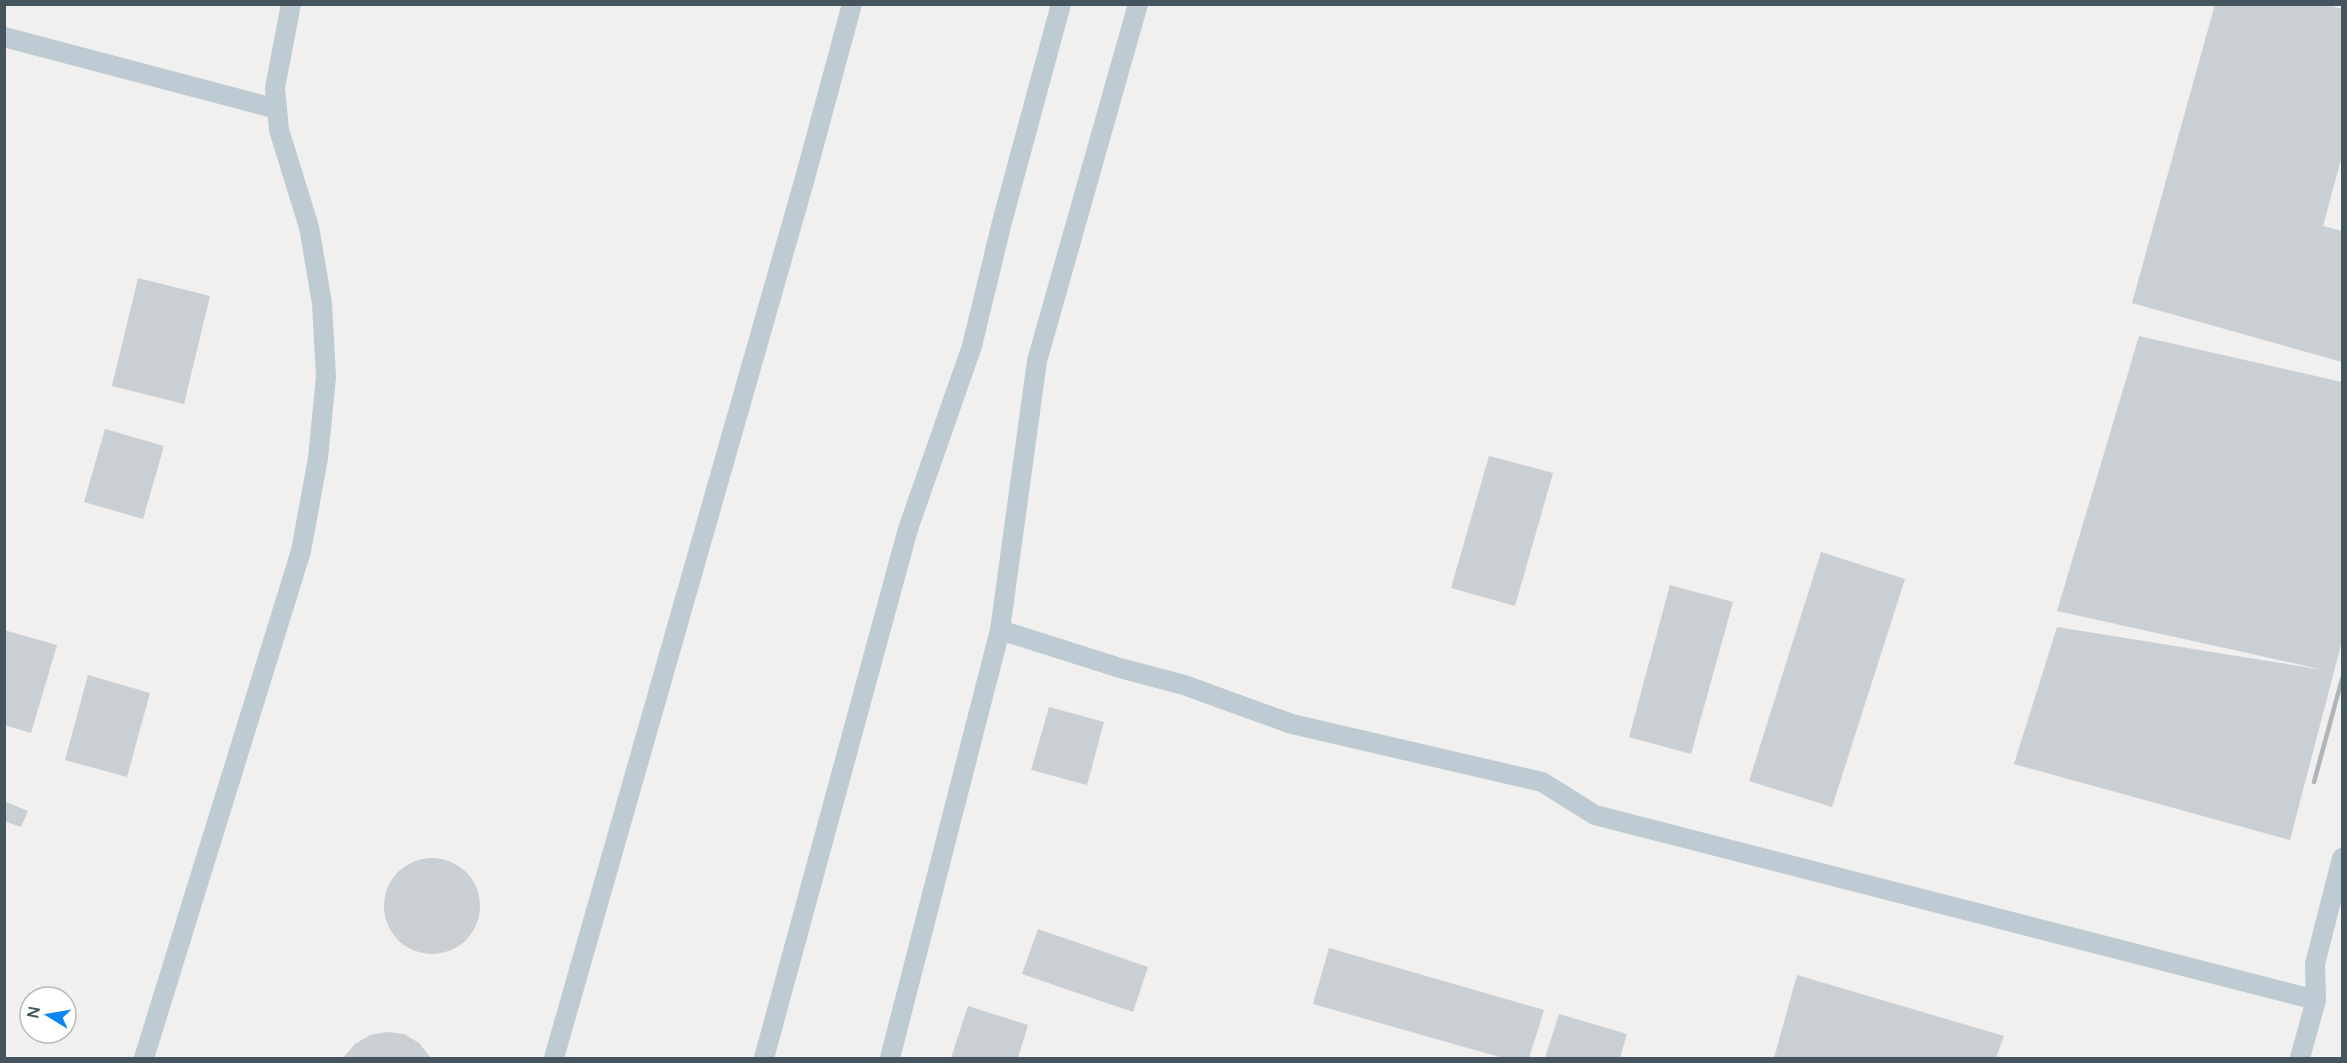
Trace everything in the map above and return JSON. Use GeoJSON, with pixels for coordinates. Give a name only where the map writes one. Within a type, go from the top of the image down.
{"type":"FeatureCollection","features":[{"type":"Feature","properties":{"kind":"lane"},"geometry":{"type":"LineString","coordinates":[[144,1059],[302,551],[318,458],[326,377],[322,303],[309,227],[279,130],[275,88],[291,4]]}},
{"type":"Feature","properties":{"kind":"lane"},"geometry":{"type":"LineString","coordinates":[[554,1059],[805,178],[852,4]]}},
{"type":"Feature","properties":{"kind":"lane"},"geometry":{"type":"LineString","coordinates":[[764,1059],[908,529],[972,346],[1002,222],[1061,4]]}},
{"type":"Feature","properties":{"kind":"lane"},"geometry":{"type":"LineString","coordinates":[[890,1059],[1000,630],[1037,361],[1138,4]]}},
{"type":"Feature","properties":{"kind":"lane"},"geometry":{"type":"LineString","coordinates":[[4,37],[277,109]]}},
{"type":"Feature","properties":{"kind":"lane"},"geometry":{"type":"LineString","coordinates":[[1000,630],[1120,668],[1184,685],[1292,724],[1542,782],[1595,815],[1877,885],[2316,1000]]}},
{"type":"Feature","properties":{"kind":"lane"},"geometry":{"type":"LineString","coordinates":[[2300,1059],[2316,1000],[2315,964],[2343,858]]}},
{"type":"Feature","properties":{"kind":"building"},"geometry":{"type":"Polygon","coordinates":[[[2215,4],[2325,4],[2342,9],[2342,156],[2323,226],[2342,231],[2342,362],[2132,303],[2215,4]]]}},
{"type":"Feature","properties":{"kind":"building"},"geometry":{"type":"Polygon","coordinates":[[[138,278],[210,296],[184,404],[112,386],[138,278]]]}},
{"type":"Feature","properties":{"kind":"building"},"geometry":{"type":"Polygon","coordinates":[[[2139,336],[2342,382],[2342,641],[2290,840],[2014,764],[2057,627],[2324,670],[2057,611],[2139,336]]]}},
{"type":"Feature","properties":{"kind":"building"},"geometry":{"type":"Polygon","coordinates":[[[105,429],[164,446],[143,519],[84,502],[105,429]]]}},
{"type":"Feature","properties":{"kind":"building"},"geometry":{"type":"Polygon","coordinates":[[[1489,456],[1553,473],[1515,606],[1451,588],[1489,456]]]}},
{"type":"Feature","properties":{"kind":"building"},"geometry":{"type":"Polygon","coordinates":[[[1821,552],[1905,579],[1832,807],[1749,781],[1821,552]]]}},
{"type":"Feature","properties":{"kind":"building"},"geometry":{"type":"Polygon","coordinates":[[[1670,585],[1733,602],[1691,754],[1629,737],[1670,585]]]}},
{"type":"Feature","properties":{"kind":"building"},"geometry":{"type":"Polygon","coordinates":[[[4,630],[57,645],[31,733],[4,725],[4,630]]]}},
{"type":"Feature","properties":{"kind":"building"},"geometry":{"type":"Polygon","coordinates":[[[88,675],[150,693],[127,777],[65,760],[88,675]]]}},
{"type":"Feature","properties":{"kind":"building"},"geometry":{"type":"Polygon","coordinates":[[[1049,707],[1104,722],[1087,785],[1031,770],[1049,707]]]}},
{"type":"Feature","properties":{"kind":"building"},"geometry":{"type":"Polygon","coordinates":[[[4,801],[28,811],[21,827],[4,821],[4,801]]]}},
{"type":"Feature","properties":{"kind":"building"},"geometry":{"type":"Polygon","coordinates":[[[432,858],[450,862],[466,872],[476,888],[480,906],[476,924],[466,940],[450,950],[432,954],[414,950],[398,940],[388,924],[384,906],[388,888],[398,872],[414,862],[432,858]]]}},
{"type":"Feature","properties":{"kind":"building"},"geometry":{"type":"Polygon","coordinates":[[[1038,929],[1148,967],[1133,1012],[1022,974],[1038,929]]]}},
{"type":"Feature","properties":{"kind":"building"},"geometry":{"type":"Polygon","coordinates":[[[1329,948],[1544,1010],[1529,1058],[1503,1058],[1313,1004],[1329,948]]]}},
{"type":"Feature","properties":{"kind":"building"},"geometry":{"type":"Polygon","coordinates":[[[1797,975],[2004,1036],[1996,1058],[1774,1058],[1797,975]]]}},
{"type":"Feature","properties":{"kind":"building"},"geometry":{"type":"Polygon","coordinates":[[[968,1006],[1028,1025],[1018,1058],[951,1058],[968,1006]]]}},
{"type":"Feature","properties":{"kind":"building"},"geometry":{"type":"Polygon","coordinates":[[[1559,1014],[1627,1034],[1620,1058],[1545,1058],[1559,1014]]]}},
{"type":"Feature","properties":{"kind":"building"},"geometry":{"type":"Polygon","coordinates":[[[387,1032],[404,1034],[419,1043],[431,1058],[343,1058],[355,1044],[370,1035],[387,1032]]]}},
{"type":"Feature","properties":{"kind":"railway"},"geometry":{"type":"LineString","coordinates":[[2314,782],[2342,679]]}}]}
